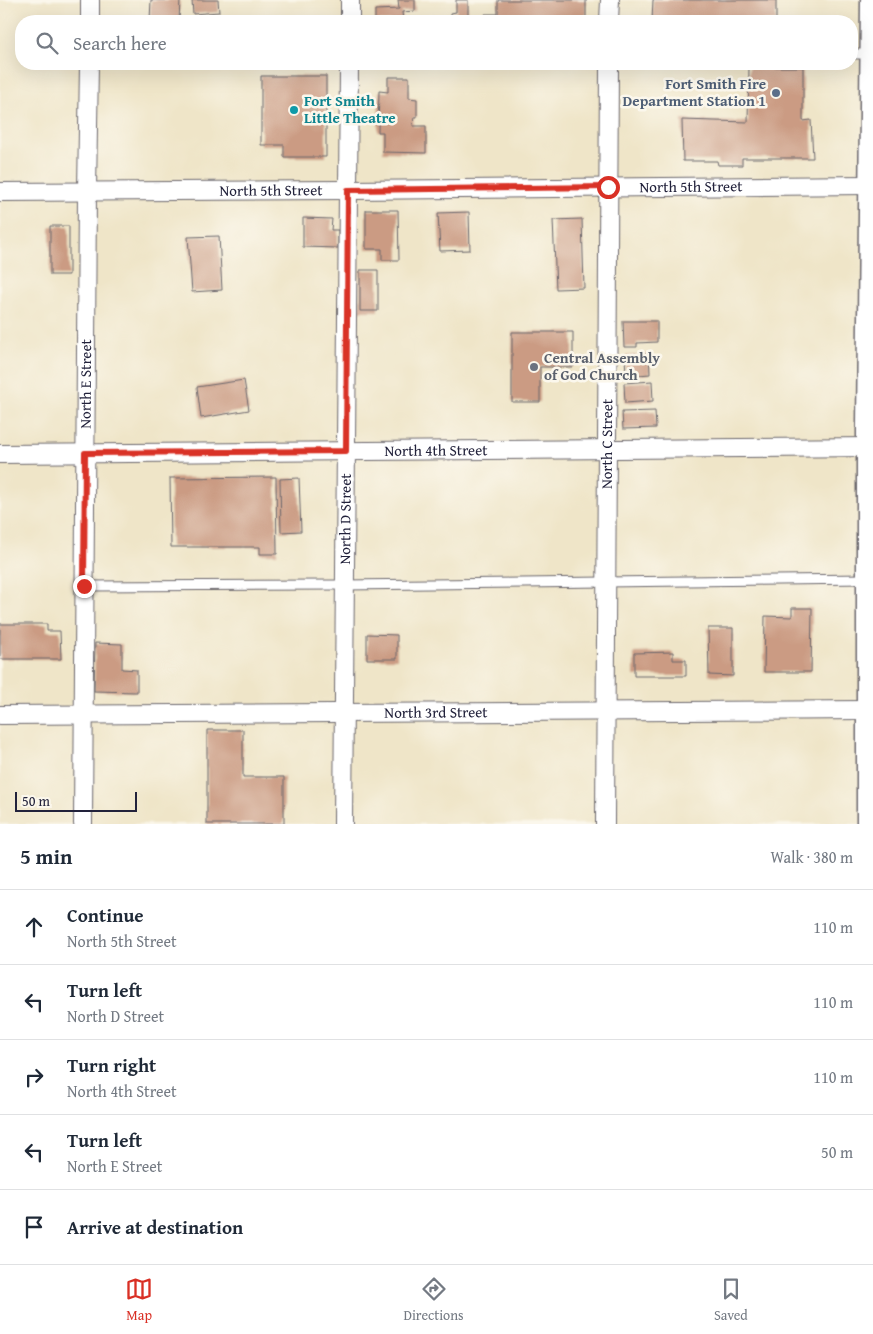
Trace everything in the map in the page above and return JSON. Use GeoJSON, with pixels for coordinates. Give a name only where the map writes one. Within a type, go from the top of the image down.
{"type":"FeatureCollection","features":[{"type":"Feature","properties":{"kind":"street"},"geometry":{"type":"LineString","coordinates":[[90,0],[90,15]]}},
{"type":"Feature","properties":{"kind":"street"},"geometry":{"type":"LineString","coordinates":[[350,0],[350,15]]}},
{"type":"Feature","properties":{"kind":"street"},"geometry":{"type":"LineString","coordinates":[[610,0],[610,15]]}},
{"type":"Feature","properties":{"kind":"street"},"geometry":{"type":"LineString","coordinates":[[868,824],[871,710],[871,185],[862,54],[872,0]]}},
{"type":"Feature","properties":{"kind":"street","name":"North E Street"},"geometry":{"type":"LineString","coordinates":[[83,824],[89,70]]}},
{"type":"Feature","properties":{"kind":"street","name":"North D Street"},"geometry":{"type":"LineString","coordinates":[[343,824],[349,70]]}},
{"type":"Feature","properties":{"kind":"street","name":"North C Street"},"geometry":{"type":"LineString","coordinates":[[605,824],[609,70]]}},
{"type":"Feature","properties":{"kind":"street","name":"North 5th Street"},"geometry":{"type":"LineString","coordinates":[[0,192],[871,185]]}},
{"type":"Feature","properties":{"kind":"street","name":"North 4th Street"},"geometry":{"type":"LineString","coordinates":[[0,454],[871,447]]}},
{"type":"Feature","properties":{"kind":"street","name":"North 3rd Street"},"geometry":{"type":"LineString","coordinates":[[0,715],[871,710]]}},
{"type":"Feature","properties":{"kind":"lane"},"geometry":{"type":"LineString","coordinates":[[84,586],[606,583],[871,579]]}},
{"type":"Feature","properties":{"kind":"building"},"geometry":{"type":"Polygon","coordinates":[[[151,0],[180,0],[179,15],[150,15],[151,0]]]}},
{"type":"Feature","properties":{"kind":"building"},"geometry":{"type":"Polygon","coordinates":[[[192,0],[218,0],[219,12],[193,14],[192,0]]]}},
{"type":"Feature","properties":{"kind":"building"},"geometry":{"type":"Polygon","coordinates":[[[398,0],[415,0],[415,11],[402,12],[402,15],[375,15],[375,10],[399,9],[398,0]]]}},
{"type":"Feature","properties":{"kind":"building"},"geometry":{"type":"Polygon","coordinates":[[[456,0],[468,0],[468,15],[451,15],[451,13],[456,12],[456,0]]]}},
{"type":"Feature","properties":{"kind":"building"},"geometry":{"type":"Polygon","coordinates":[[[498,0],[586,0],[586,15],[485,14],[498,14],[498,0]]]}},
{"type":"Feature","properties":{"kind":"building"},"geometry":{"type":"Polygon","coordinates":[[[653,0],[776,0],[776,15],[652,15],[653,0]]]}},
{"type":"Feature","properties":{"kind":"building","name":"Fort Smith Fire Department Station 1"},"geometry":{"type":"Polygon","coordinates":[[[749,70],[803,70],[803,121],[811,120],[813,158],[742,158],[742,165],[718,165],[717,161],[683,161],[682,120],[748,122],[749,70]]]}},
{"type":"Feature","properties":{"kind":"building","name":"Fort Smith Little Theatre"},"geometry":{"type":"Polygon","coordinates":[[[261,76],[326,76],[326,157],[284,157],[284,145],[261,145],[261,76]]]}},
{"type":"Feature","properties":{"kind":"building"},"geometry":{"type":"Polygon","coordinates":[[[388,77],[409,77],[409,98],[417,99],[417,117],[414,117],[413,126],[426,126],[426,153],[383,152],[383,132],[378,132],[379,91],[388,92],[388,77]]]}},
{"type":"Feature","properties":{"kind":"building"},"geometry":{"type":"Polygon","coordinates":[[[366,210],[398,210],[399,260],[382,260],[382,249],[366,249],[366,210]]]}},
{"type":"Feature","properties":{"kind":"building"},"geometry":{"type":"Polygon","coordinates":[[[469,212],[470,250],[440,251],[438,213],[469,212]]]}},
{"type":"Feature","properties":{"kind":"building"},"geometry":{"type":"Polygon","coordinates":[[[303,218],[332,219],[331,230],[338,230],[338,248],[303,247],[303,218]]]}},
{"type":"Feature","properties":{"kind":"building"},"geometry":{"type":"Polygon","coordinates":[[[582,219],[584,288],[556,289],[553,220],[582,219]]]}},
{"type":"Feature","properties":{"kind":"building"},"geometry":{"type":"Polygon","coordinates":[[[50,226],[69,226],[69,275],[50,275],[50,226]]]}},
{"type":"Feature","properties":{"kind":"building"},"geometry":{"type":"Polygon","coordinates":[[[219,236],[222,290],[192,292],[188,237],[219,236]]]}},
{"type":"Feature","properties":{"kind":"building"},"geometry":{"type":"Polygon","coordinates":[[[360,270],[378,270],[378,311],[360,311],[360,270]]]}},
{"type":"Feature","properties":{"kind":"building"},"geometry":{"type":"Polygon","coordinates":[[[623,321],[657,321],[657,342],[637,343],[637,347],[624,347],[623,321]]]}},
{"type":"Feature","properties":{"kind":"building","name":"Central Assembly of God Church"},"geometry":{"type":"Polygon","coordinates":[[[512,332],[573,332],[573,367],[540,367],[540,402],[512,402],[512,332]]]}},
{"type":"Feature","properties":{"kind":"building"},"geometry":{"type":"Polygon","coordinates":[[[649,354],[650,374],[626,376],[625,356],[649,354]]]}},
{"type":"Feature","properties":{"kind":"building"},"geometry":{"type":"Polygon","coordinates":[[[244,380],[249,410],[201,418],[197,387],[244,380]]]}},
{"type":"Feature","properties":{"kind":"building"},"geometry":{"type":"Polygon","coordinates":[[[652,381],[653,401],[625,403],[624,383],[652,381]]]}},
{"type":"Feature","properties":{"kind":"building"},"geometry":{"type":"Polygon","coordinates":[[[655,411],[656,428],[623,429],[622,412],[655,411]]]}},
{"type":"Feature","properties":{"kind":"building"},"geometry":{"type":"Polygon","coordinates":[[[276,477],[277,554],[260,554],[260,547],[171,547],[170,478],[276,477]]]}},
{"type":"Feature","properties":{"kind":"building"},"geometry":{"type":"Polygon","coordinates":[[[299,478],[301,531],[281,532],[280,479],[299,478]]]}},
{"type":"Feature","properties":{"kind":"building"},"geometry":{"type":"Polygon","coordinates":[[[792,608],[812,608],[811,672],[764,672],[765,616],[792,617],[792,608]]]}},
{"type":"Feature","properties":{"kind":"building"},"geometry":{"type":"Polygon","coordinates":[[[0,624],[47,624],[47,631],[60,631],[61,659],[0,659],[0,624]]]}},
{"type":"Feature","properties":{"kind":"building"},"geometry":{"type":"Polygon","coordinates":[[[708,628],[733,628],[733,676],[709,675],[708,628]]]}},
{"type":"Feature","properties":{"kind":"building"},"geometry":{"type":"Polygon","coordinates":[[[367,634],[397,635],[397,659],[367,659],[367,634]]]}},
{"type":"Feature","properties":{"kind":"building"},"geometry":{"type":"Polygon","coordinates":[[[95,643],[122,644],[122,669],[137,670],[137,692],[94,691],[95,643]]]}},
{"type":"Feature","properties":{"kind":"building"},"geometry":{"type":"Polygon","coordinates":[[[673,652],[673,660],[686,660],[686,676],[634,676],[634,653],[673,652]]]}},
{"type":"Feature","properties":{"kind":"building"},"geometry":{"type":"Polygon","coordinates":[[[207,730],[243,730],[243,777],[284,777],[284,824],[207,824],[207,730]]]}},
{"type":"Feature","properties":{"kind":"place","name":"Fort Smith Fire Department Station 1"},"geometry":{"type":"Point","coordinates":[776,93]}},
{"type":"Feature","properties":{"kind":"place","name":"Fort Smith Little Theatre"},"geometry":{"type":"Point","coordinates":[294,110]}},
{"type":"Feature","properties":{"kind":"place","name":"Central Assembly of God Church"},"geometry":{"type":"Point","coordinates":[534,367]}},
{"type":"Feature","properties":{"kind":"route"},"geometry":{"type":"LineString","coordinates":[[84,586],[85,453],[346,451],[348,190],[608,187]]}}]}
